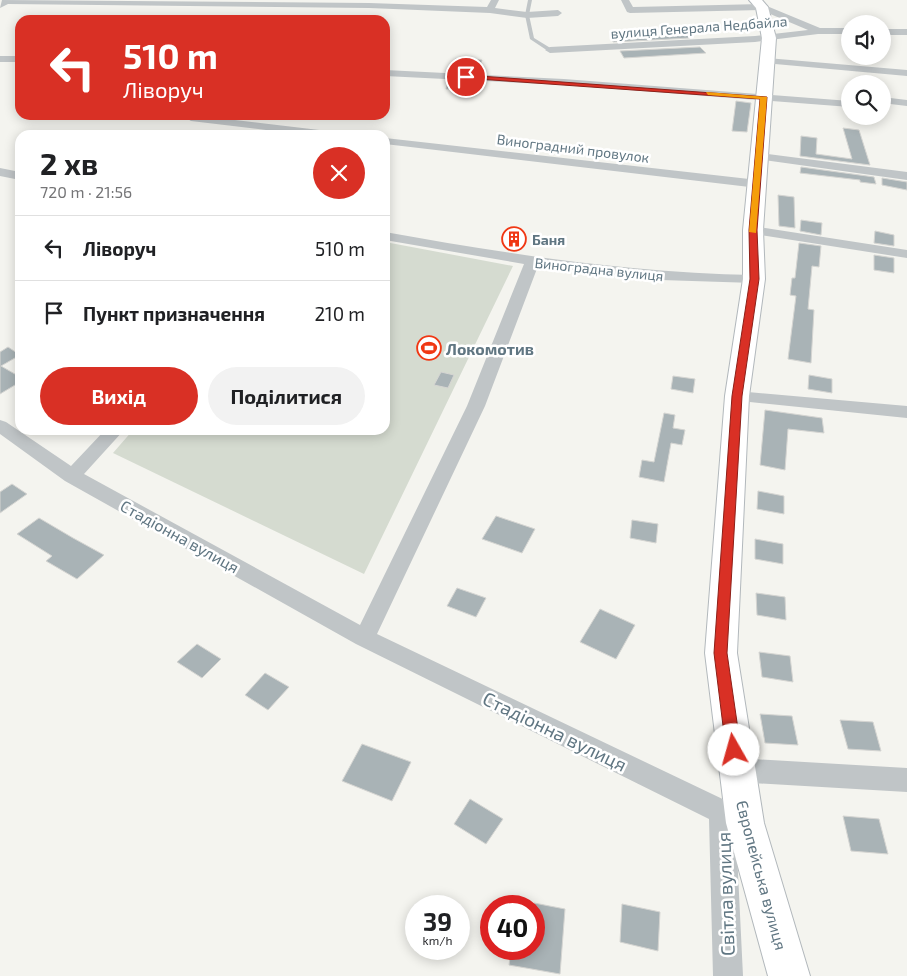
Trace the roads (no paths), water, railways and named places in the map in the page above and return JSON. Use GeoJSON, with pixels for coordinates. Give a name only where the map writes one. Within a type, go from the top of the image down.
{"type":"FeatureCollection","features":[{"type":"Feature","properties":{"kind":"street"},"geometry":{"type":"LineString","coordinates":[[490,10],[495,0]]}},
{"type":"Feature","properties":{"kind":"street"},"geometry":{"type":"LineString","coordinates":[[625,0],[630,10],[758,4],[818,31]]}},
{"type":"Feature","properties":{"kind":"street"},"geometry":{"type":"LineString","coordinates":[[3,3],[422,6],[490,10],[527,15],[558,13]]}},
{"type":"Feature","properties":{"kind":"street","name":"Європейська вулиця"},"geometry":{"type":"LineString","coordinates":[[758,4],[768,50],[753,230],[754,279],[737,396],[721,653],[736,770],[734,818],[789,976]]}},
{"type":"Feature","properties":{"kind":"street","name":"вулиця Генерала Недбайла"},"geometry":{"type":"LineString","coordinates":[[550,50],[768,50],[818,31],[841,31]]}},
{"type":"Feature","properties":{"kind":"street"},"geometry":{"type":"LineString","coordinates":[[891,32],[907,32]]}},
{"type":"Feature","properties":{"kind":"street"},"geometry":{"type":"LineString","coordinates":[[768,50],[907,73]]}},
{"type":"Feature","properties":{"kind":"street"},"geometry":{"type":"LineString","coordinates":[[0,59],[15,59]]}},
{"type":"Feature","properties":{"kind":"street"},"geometry":{"type":"LineString","coordinates":[[390,73],[841,97]]}},
{"type":"Feature","properties":{"kind":"street"},"geometry":{"type":"LineString","coordinates":[[764,93],[841,103]]}},
{"type":"Feature","properties":{"kind":"street"},"geometry":{"type":"LineString","coordinates":[[891,101],[907,103]]}},
{"type":"Feature","properties":{"kind":"street"},"geometry":{"type":"LineString","coordinates":[[891,108],[907,109]]}},
{"type":"Feature","properties":{"kind":"street"},"geometry":{"type":"LineString","coordinates":[[208,120],[293,130]]}},
{"type":"Feature","properties":{"kind":"street","name":"Виноградний провулок"},"geometry":{"type":"LineString","coordinates":[[390,142],[758,184]]}},
{"type":"Feature","properties":{"kind":"street"},"geometry":{"type":"LineString","coordinates":[[760,156],[907,176]]}},
{"type":"Feature","properties":{"kind":"street"},"geometry":{"type":"LineString","coordinates":[[0,172],[15,175]]}},
{"type":"Feature","properties":{"kind":"street"},"geometry":{"type":"LineString","coordinates":[[753,230],[907,254]]}},
{"type":"Feature","properties":{"kind":"street","name":"Виноградна вулиця"},"geometry":{"type":"LineString","coordinates":[[390,237],[532,262],[697,280],[754,279]]}},
{"type":"Feature","properties":{"kind":"street"},"geometry":{"type":"LineString","coordinates":[[364,638],[476,406],[532,262]]}},
{"type":"Feature","properties":{"kind":"street"},"geometry":{"type":"LineString","coordinates":[[737,396],[907,412]]}},
{"type":"Feature","properties":{"kind":"street","name":"Стадіонна вулиця"},"geometry":{"type":"LineString","coordinates":[[0,426],[72,476],[364,638],[734,818]]}},
{"type":"Feature","properties":{"kind":"street"},"geometry":{"type":"LineString","coordinates":[[72,476],[110,435]]}},
{"type":"Feature","properties":{"kind":"street"},"geometry":{"type":"LineString","coordinates":[[736,770],[907,780]]}},
{"type":"Feature","properties":{"kind":"street","name":"Світла вулиця"},"geometry":{"type":"LineString","coordinates":[[728,976],[734,818]]}},
{"type":"Feature","properties":{"kind":"lane"},"geometry":{"type":"LineString","coordinates":[[530,0],[527,15],[532,39],[550,50]]}},
{"type":"Feature","properties":{"kind":"place","name":"Баня"},"geometry":{"type":"Point","coordinates":[514,239]}},
{"type":"Feature","properties":{"kind":"place","name":"Локомотив"},"geometry":{"type":"Point","coordinates":[429,348]}}]}
